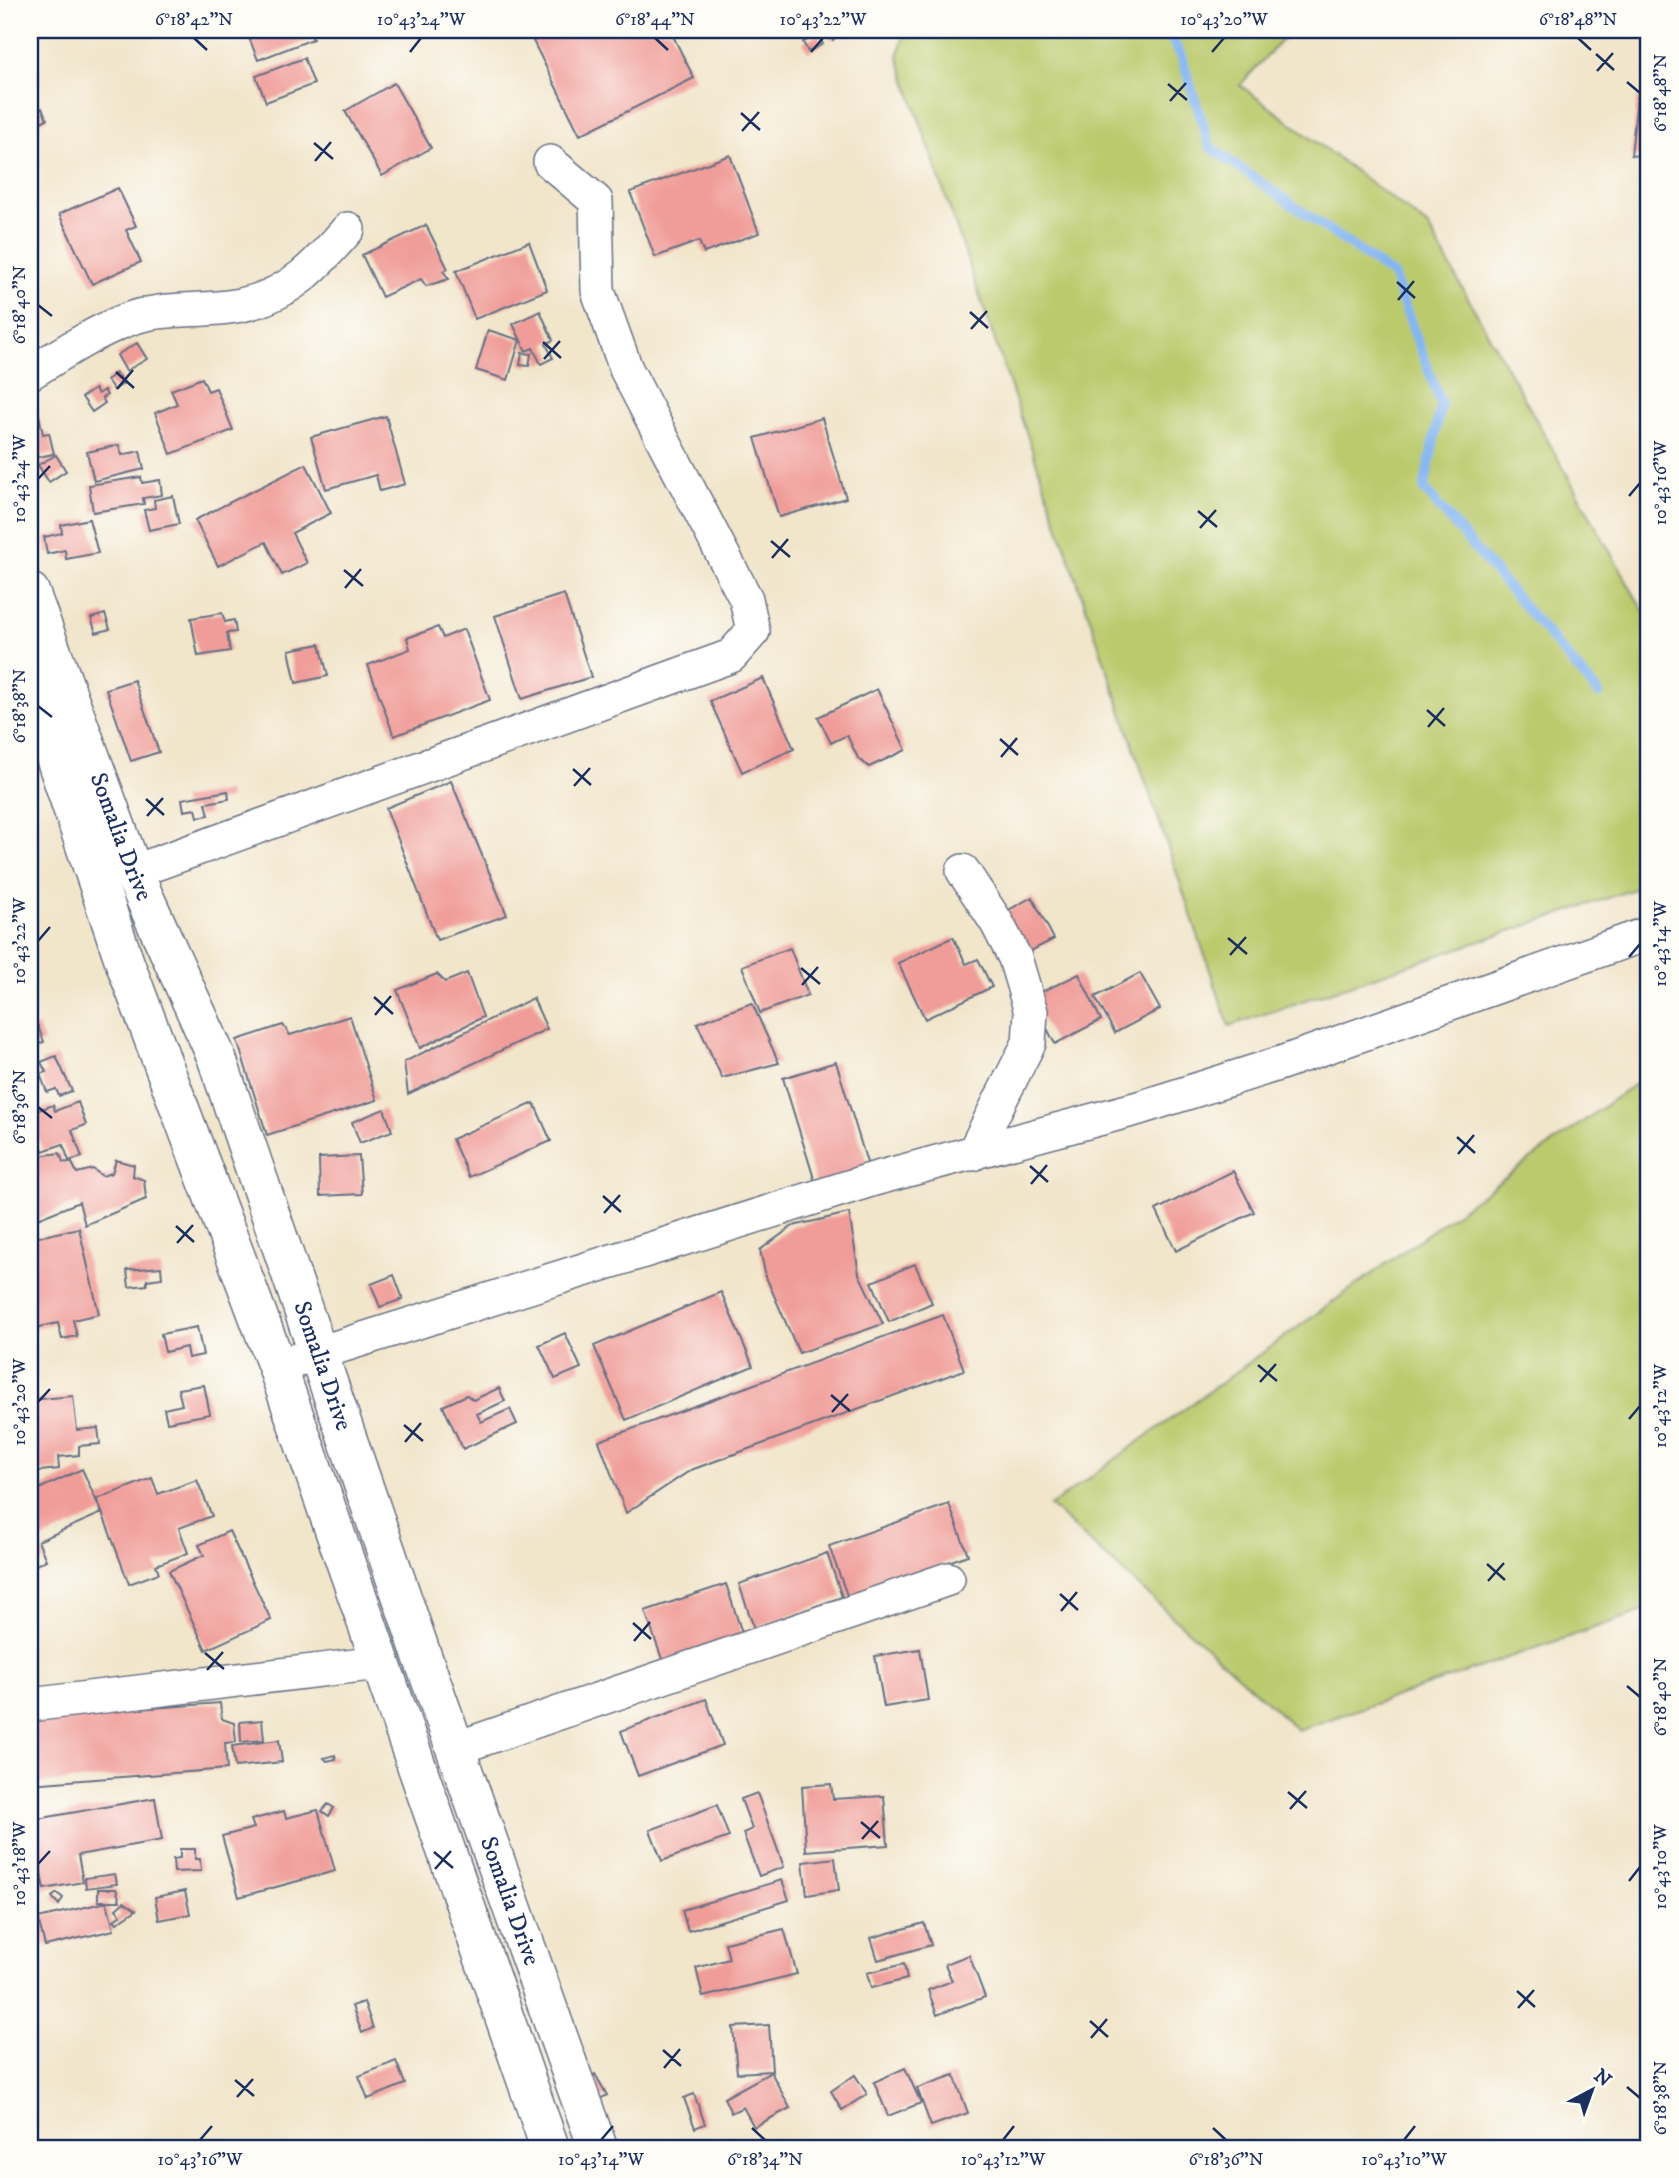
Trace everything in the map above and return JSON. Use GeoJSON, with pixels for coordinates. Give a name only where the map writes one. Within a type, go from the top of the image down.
{"type":"FeatureCollection","features":[{"type":"Feature","properties":{"kind":"main road","name":"Somalia Drive"},"geometry":{"type":"LineString","coordinates":[[30,592],[133,872],[216,1056],[318,1354],[598,2148]]}},
{"type":"Feature","properties":{"kind":"main road","name":"Somalia Drive"},"geometry":{"type":"LineString","coordinates":[[30,684],[126,966],[277,1366],[550,2148]]}},
{"type":"Feature","properties":{"kind":"street"},"geometry":{"type":"LineString","coordinates":[[133,872],[731,656],[753,631],[746,598],[625,369],[598,291],[596,201],[550,162]]}},
{"type":"Feature","properties":{"kind":"street"},"geometry":{"type":"LineString","coordinates":[[30,373],[125,320],[176,308],[240,305],[272,295],[313,270],[348,229]]}},
{"type":"Feature","properties":{"kind":"street"},"geometry":{"type":"LineString","coordinates":[[963,871],[998,923],[1015,958],[1031,1012],[1029,1043],[973,1154]]}},
{"type":"Feature","properties":{"kind":"street"},"geometry":{"type":"LineString","coordinates":[[277,1366],[874,1180],[1139,1108],[1281,1063],[1649,933]]}},
{"type":"Feature","properties":{"kind":"street"},"geometry":{"type":"LineString","coordinates":[[457,1748],[948,1579]]}},
{"type":"Feature","properties":{"kind":"street"},"geometry":{"type":"LineString","coordinates":[[30,1705],[379,1663]]}},
{"type":"Feature","properties":{"kind":"green space"},"geometry":{"type":"Polygon","coordinates":[[[905,30],[1291,30],[1240,85],[1427,225],[1649,621],[1649,884],[1229,1026],[898,57],[905,30]]]}},
{"type":"Feature","properties":{"kind":"green space"},"geometry":{"type":"Polygon","coordinates":[[[1649,1074],[1649,1609],[1298,1730],[1050,1506],[1649,1074]]]}},
{"type":"Feature","properties":{"kind":"building"},"geometry":{"type":"Polygon","coordinates":[[[246,30],[309,30],[313,39],[258,60],[246,30]]]}},
{"type":"Feature","properties":{"kind":"building"},"geometry":{"type":"Polygon","coordinates":[[[557,30],[670,30],[694,78],[580,135],[533,41],[557,30]]]}},
{"type":"Feature","properties":{"kind":"building"},"geometry":{"type":"Polygon","coordinates":[[[823,30],[841,30],[833,40],[823,30]]]}},
{"type":"Feature","properties":{"kind":"building"},"geometry":{"type":"Polygon","coordinates":[[[818,35],[823,44],[808,52],[803,42],[818,35]]]}},
{"type":"Feature","properties":{"kind":"building"},"geometry":{"type":"Polygon","coordinates":[[[304,58],[314,84],[266,102],[256,76],[304,58]]]}},
{"type":"Feature","properties":{"kind":"building"},"geometry":{"type":"Polygon","coordinates":[[[394,83],[431,148],[382,176],[345,111],[394,83]]]}},
{"type":"Feature","properties":{"kind":"building"},"geometry":{"type":"Polygon","coordinates":[[[1637,98],[1649,99],[1649,158],[1631,155],[1637,98]]]}},
{"type":"Feature","properties":{"kind":"building"},"geometry":{"type":"Polygon","coordinates":[[[42,108],[47,119],[35,125],[38,131],[30,135],[30,113],[42,108]]]}},
{"type":"Feature","properties":{"kind":"building"},"geometry":{"type":"Polygon","coordinates":[[[730,155],[759,233],[704,253],[699,241],[655,257],[630,192],[730,155]]]}},
{"type":"Feature","properties":{"kind":"building"},"geometry":{"type":"Polygon","coordinates":[[[118,188],[136,226],[126,230],[141,262],[92,284],[59,214],[118,188]]]}},
{"type":"Feature","properties":{"kind":"building"},"geometry":{"type":"Polygon","coordinates":[[[426,225],[448,269],[443,271],[449,279],[426,286],[421,279],[382,297],[362,255],[426,225]]]}},
{"type":"Feature","properties":{"kind":"building"},"geometry":{"type":"Polygon","coordinates":[[[529,242],[547,290],[475,319],[456,271],[529,242]]]}},
{"type":"Feature","properties":{"kind":"building"},"geometry":{"type":"Polygon","coordinates":[[[540,311],[553,340],[546,344],[553,358],[541,364],[533,348],[526,351],[513,324],[540,311]]]}},
{"type":"Feature","properties":{"kind":"building"},"geometry":{"type":"Polygon","coordinates":[[[488,330],[520,340],[508,380],[476,370],[488,330]]]}},
{"type":"Feature","properties":{"kind":"building"},"geometry":{"type":"Polygon","coordinates":[[[137,343],[147,359],[126,371],[117,355],[137,343]]]}},
{"type":"Feature","properties":{"kind":"building"},"geometry":{"type":"Polygon","coordinates":[[[522,353],[531,354],[529,366],[520,365],[522,353]]]}},
{"type":"Feature","properties":{"kind":"building"},"geometry":{"type":"Polygon","coordinates":[[[116,373],[124,383],[114,390],[107,380],[116,373]]]}},
{"type":"Feature","properties":{"kind":"building"},"geometry":{"type":"Polygon","coordinates":[[[202,378],[208,391],[216,388],[233,430],[171,454],[155,413],[177,404],[171,390],[202,378]]]}},
{"type":"Feature","properties":{"kind":"building"},"geometry":{"type":"Polygon","coordinates":[[[95,389],[98,394],[104,390],[107,395],[102,398],[105,403],[92,412],[82,397],[95,389]]]}},
{"type":"Feature","properties":{"kind":"building"},"geometry":{"type":"Polygon","coordinates":[[[39,416],[43,434],[49,433],[54,454],[37,457],[30,432],[30,418],[39,416]]]}},
{"type":"Feature","properties":{"kind":"building"},"geometry":{"type":"Polygon","coordinates":[[[386,416],[405,484],[380,491],[376,475],[326,489],[311,437],[386,416]]]}},
{"type":"Feature","properties":{"kind":"building"},"geometry":{"type":"Polygon","coordinates":[[[822,418],[846,498],[779,517],[755,438],[822,418]]]}},
{"type":"Feature","properties":{"kind":"building"},"geometry":{"type":"Polygon","coordinates":[[[119,445],[122,455],[140,451],[144,469],[94,481],[87,452],[119,445]]]}},
{"type":"Feature","properties":{"kind":"building"},"geometry":{"type":"Polygon","coordinates":[[[56,455],[66,471],[49,482],[38,465],[56,455]]]}},
{"type":"Feature","properties":{"kind":"building"},"geometry":{"type":"Polygon","coordinates":[[[306,464],[331,513],[292,533],[307,563],[282,575],[266,542],[218,566],[195,520],[306,464]]]}},
{"type":"Feature","properties":{"kind":"building"},"geometry":{"type":"Polygon","coordinates":[[[141,477],[142,483],[160,480],[162,495],[143,498],[144,504],[93,512],[89,485],[141,477]]]}},
{"type":"Feature","properties":{"kind":"building"},"geometry":{"type":"Polygon","coordinates":[[[173,496],[179,524],[149,530],[144,510],[155,508],[154,500],[173,496]]]}},
{"type":"Feature","properties":{"kind":"building"},"geometry":{"type":"Polygon","coordinates":[[[89,519],[98,553],[66,559],[65,550],[47,554],[44,537],[62,533],[61,525],[89,519]]]}},
{"type":"Feature","properties":{"kind":"building"},"geometry":{"type":"Polygon","coordinates":[[[564,594],[591,677],[522,699],[495,616],[564,594]]]}},
{"type":"Feature","properties":{"kind":"building"},"geometry":{"type":"Polygon","coordinates":[[[222,613],[225,622],[234,620],[236,632],[227,633],[230,651],[198,656],[191,618],[222,613]]]}},
{"type":"Feature","properties":{"kind":"building"},"geometry":{"type":"Polygon","coordinates":[[[105,614],[110,629],[96,633],[91,618],[105,614]]]}},
{"type":"Feature","properties":{"kind":"building"},"geometry":{"type":"Polygon","coordinates":[[[438,627],[443,638],[464,629],[490,700],[394,736],[368,665],[410,649],[407,638],[438,627]]]}},
{"type":"Feature","properties":{"kind":"building"},"geometry":{"type":"Polygon","coordinates":[[[320,644],[328,676],[296,683],[289,650],[320,644]]]}},
{"type":"Feature","properties":{"kind":"building"},"geometry":{"type":"Polygon","coordinates":[[[763,678],[794,749],[742,772],[710,701],[763,678]]]}},
{"type":"Feature","properties":{"kind":"building"},"geometry":{"type":"Polygon","coordinates":[[[134,680],[159,752],[131,761],[106,689],[134,680]]]}},
{"type":"Feature","properties":{"kind":"building"},"geometry":{"type":"Polygon","coordinates":[[[877,689],[906,750],[869,767],[858,758],[847,735],[831,743],[818,717],[877,689]]]}},
{"type":"Feature","properties":{"kind":"building"},"geometry":{"type":"Polygon","coordinates":[[[451,781],[507,915],[437,940],[386,808],[451,781]]]}},
{"type":"Feature","properties":{"kind":"building"},"geometry":{"type":"Polygon","coordinates":[[[228,791],[229,799],[206,803],[209,815],[198,817],[196,809],[184,811],[182,799],[228,791]]]}},
{"type":"Feature","properties":{"kind":"building"},"geometry":{"type":"Polygon","coordinates":[[[1032,897],[1054,939],[1019,957],[998,916],[1032,897]]]}},
{"type":"Feature","properties":{"kind":"building"},"geometry":{"type":"Polygon","coordinates":[[[953,937],[966,964],[978,959],[992,987],[925,1019],[898,963],[953,937]]]}},
{"type":"Feature","properties":{"kind":"building"},"geometry":{"type":"Polygon","coordinates":[[[790,948],[808,995],[760,1013],[742,966],[790,948]]]}},
{"type":"Feature","properties":{"kind":"building"},"geometry":{"type":"Polygon","coordinates":[[[467,973],[483,1017],[420,1048],[397,990],[437,974],[445,982],[467,973]]]}},
{"type":"Feature","properties":{"kind":"building"},"geometry":{"type":"Polygon","coordinates":[[[1140,973],[1160,1009],[1115,1033],[1095,997],[1140,973]]]}},
{"type":"Feature","properties":{"kind":"building"},"geometry":{"type":"Polygon","coordinates":[[[1079,974],[1101,1020],[1055,1044],[1031,997],[1079,974]]]}},
{"type":"Feature","properties":{"kind":"building"},"geometry":{"type":"Polygon","coordinates":[[[533,998],[547,1029],[408,1094],[404,1062],[533,998]]]}},
{"type":"Feature","properties":{"kind":"building"},"geometry":{"type":"Polygon","coordinates":[[[752,1003],[779,1063],[722,1078],[697,1023],[752,1003]]]}},
{"type":"Feature","properties":{"kind":"building"},"geometry":{"type":"Polygon","coordinates":[[[350,1016],[377,1100],[267,1135],[237,1040],[283,1025],[290,1035],[350,1016]]]}},
{"type":"Feature","properties":{"kind":"building"},"geometry":{"type":"Polygon","coordinates":[[[38,1026],[44,1042],[30,1047],[30,1029],[38,1026]]]}},
{"type":"Feature","properties":{"kind":"building"},"geometry":{"type":"Polygon","coordinates":[[[30,1054],[39,1078],[30,1082],[30,1054]]]}},
{"type":"Feature","properties":{"kind":"building"},"geometry":{"type":"Polygon","coordinates":[[[56,1056],[72,1091],[59,1096],[56,1089],[47,1092],[40,1074],[46,1072],[41,1062],[56,1056]]]}},
{"type":"Feature","properties":{"kind":"building"},"geometry":{"type":"Polygon","coordinates":[[[836,1062],[869,1169],[816,1185],[783,1078],[836,1062]]]}},
{"type":"Feature","properties":{"kind":"building"},"geometry":{"type":"Polygon","coordinates":[[[78,1102],[86,1125],[72,1130],[82,1157],[69,1161],[63,1144],[43,1151],[30,1113],[53,1105],[55,1111],[78,1102]]]}},
{"type":"Feature","properties":{"kind":"building"},"geometry":{"type":"Polygon","coordinates":[[[534,1103],[551,1141],[469,1177],[452,1139],[534,1103]]]}},
{"type":"Feature","properties":{"kind":"building"},"geometry":{"type":"Polygon","coordinates":[[[384,1109],[392,1131],[360,1143],[352,1122],[384,1109]]]}},
{"type":"Feature","properties":{"kind":"building"},"geometry":{"type":"Polygon","coordinates":[[[60,1153],[63,1162],[72,1163],[77,1173],[93,1169],[102,1176],[112,1173],[116,1160],[134,1165],[133,1176],[144,1180],[146,1199],[85,1225],[79,1202],[30,1222],[30,1157],[60,1153]]]}},
{"type":"Feature","properties":{"kind":"building"},"geometry":{"type":"Polygon","coordinates":[[[359,1156],[362,1194],[320,1196],[319,1158],[359,1156]]]}},
{"type":"Feature","properties":{"kind":"building"},"geometry":{"type":"Polygon","coordinates":[[[1233,1171],[1254,1212],[1176,1251],[1156,1210],[1233,1171]]]}},
{"type":"Feature","properties":{"kind":"building"},"geometry":{"type":"Polygon","coordinates":[[[849,1213],[859,1274],[883,1324],[799,1353],[766,1277],[760,1250],[793,1226],[849,1213]]]}},
{"type":"Feature","properties":{"kind":"building"},"geometry":{"type":"Polygon","coordinates":[[[79,1228],[99,1314],[73,1320],[77,1336],[62,1339],[58,1323],[30,1329],[30,1239],[79,1228]]]}},
{"type":"Feature","properties":{"kind":"building"},"geometry":{"type":"Polygon","coordinates":[[[915,1264],[932,1303],[889,1322],[872,1282],[915,1264]]]}},
{"type":"Feature","properties":{"kind":"building"},"geometry":{"type":"Polygon","coordinates":[[[161,1267],[162,1278],[147,1280],[147,1285],[129,1287],[127,1270],[161,1267]]]}},
{"type":"Feature","properties":{"kind":"building"},"geometry":{"type":"Polygon","coordinates":[[[394,1275],[403,1299],[380,1307],[371,1284],[394,1275]]]}},
{"type":"Feature","properties":{"kind":"building"},"geometry":{"type":"Polygon","coordinates":[[[721,1292],[753,1366],[626,1420],[594,1346],[721,1292]]]}},
{"type":"Feature","properties":{"kind":"building"},"geometry":{"type":"Polygon","coordinates":[[[943,1315],[964,1370],[691,1470],[626,1513],[599,1441],[943,1315]]]}},
{"type":"Feature","properties":{"kind":"building"},"geometry":{"type":"Polygon","coordinates":[[[197,1327],[203,1355],[188,1358],[186,1347],[165,1352],[161,1334],[197,1327]]]}},
{"type":"Feature","properties":{"kind":"building"},"geometry":{"type":"Polygon","coordinates":[[[565,1333],[581,1368],[555,1379],[539,1345],[565,1333]]]}},
{"type":"Feature","properties":{"kind":"building"},"geometry":{"type":"Polygon","coordinates":[[[204,1385],[210,1414],[167,1422],[164,1409],[182,1405],[178,1389],[204,1385]]]}},
{"type":"Feature","properties":{"kind":"building"},"geometry":{"type":"Polygon","coordinates":[[[499,1388],[505,1401],[477,1414],[481,1422],[510,1409],[517,1424],[463,1449],[443,1406],[467,1395],[473,1400],[499,1388]]]}},
{"type":"Feature","properties":{"kind":"building"},"geometry":{"type":"Polygon","coordinates":[[[73,1396],[77,1430],[98,1428],[100,1444],[79,1446],[79,1455],[58,1457],[59,1469],[30,1472],[30,1400],[73,1396]]]}},
{"type":"Feature","properties":{"kind":"building"},"geometry":{"type":"Polygon","coordinates":[[[82,1469],[102,1513],[38,1541],[46,1560],[30,1568],[30,1493],[82,1469]]]}},
{"type":"Feature","properties":{"kind":"building"},"geometry":{"type":"Polygon","coordinates":[[[152,1478],[158,1494],[197,1480],[212,1516],[179,1528],[188,1553],[156,1565],[159,1573],[129,1584],[97,1499],[152,1478]]]}},
{"type":"Feature","properties":{"kind":"building"},"geometry":{"type":"Polygon","coordinates":[[[949,1504],[968,1555],[848,1598],[829,1546],[949,1504]]]}},
{"type":"Feature","properties":{"kind":"building"},"geometry":{"type":"Polygon","coordinates":[[[229,1531],[271,1620],[206,1650],[169,1571],[204,1555],[199,1545],[229,1531]]]}},
{"type":"Feature","properties":{"kind":"building"},"geometry":{"type":"Polygon","coordinates":[[[827,1553],[842,1597],[754,1628],[739,1584],[827,1553]]]}},
{"type":"Feature","properties":{"kind":"building"},"geometry":{"type":"Polygon","coordinates":[[[726,1584],[743,1636],[663,1662],[645,1611],[726,1584]]]}},
{"type":"Feature","properties":{"kind":"building"},"geometry":{"type":"Polygon","coordinates":[[[920,1649],[928,1700],[884,1707],[875,1656],[920,1649]]]}},
{"type":"Feature","properties":{"kind":"building"},"geometry":{"type":"Polygon","coordinates":[[[706,1699],[723,1745],[638,1776],[621,1731],[706,1699]]]}},
{"type":"Feature","properties":{"kind":"building"},"geometry":{"type":"Polygon","coordinates":[[[220,1703],[222,1719],[234,1723],[236,1742],[225,1743],[227,1769],[30,1784],[30,1717],[220,1703]]]}},
{"type":"Feature","properties":{"kind":"building"},"geometry":{"type":"Polygon","coordinates":[[[262,1720],[264,1740],[241,1742],[240,1722],[262,1720]]]}},
{"type":"Feature","properties":{"kind":"building"},"geometry":{"type":"Polygon","coordinates":[[[279,1740],[282,1762],[235,1767],[232,1746],[279,1740]]]}},
{"type":"Feature","properties":{"kind":"building"},"geometry":{"type":"Polygon","coordinates":[[[335,1755],[336,1759],[327,1761],[324,1758],[335,1755]]]}},
{"type":"Feature","properties":{"kind":"building"},"geometry":{"type":"Polygon","coordinates":[[[831,1784],[833,1799],[884,1796],[888,1845],[806,1851],[802,1786],[831,1784]]]}},
{"type":"Feature","properties":{"kind":"building"},"geometry":{"type":"Polygon","coordinates":[[[757,1793],[784,1867],[759,1876],[743,1833],[752,1829],[741,1799],[757,1793]]]}},
{"type":"Feature","properties":{"kind":"building"},"geometry":{"type":"Polygon","coordinates":[[[155,1798],[162,1840],[78,1855],[83,1882],[44,1889],[31,1820],[155,1798]]]}},
{"type":"Feature","properties":{"kind":"building"},"geometry":{"type":"Polygon","coordinates":[[[328,1804],[334,1808],[329,1816],[322,1811],[328,1804]]]}},
{"type":"Feature","properties":{"kind":"building"},"geometry":{"type":"Polygon","coordinates":[[[717,1805],[729,1837],[662,1861],[650,1830],[717,1805]]]}},
{"type":"Feature","properties":{"kind":"building"},"geometry":{"type":"Polygon","coordinates":[[[318,1810],[335,1871],[239,1897],[222,1836],[254,1828],[251,1820],[284,1811],[286,1818],[318,1810]]]}},
{"type":"Feature","properties":{"kind":"building"},"geometry":{"type":"Polygon","coordinates":[[[180,1849],[195,1849],[195,1859],[200,1859],[201,1871],[174,1872],[173,1859],[180,1858],[180,1849]]]}},
{"type":"Feature","properties":{"kind":"building"},"geometry":{"type":"Polygon","coordinates":[[[835,1858],[839,1890],[807,1895],[803,1862],[835,1858]]]}},
{"type":"Feature","properties":{"kind":"building"},"geometry":{"type":"Polygon","coordinates":[[[115,1874],[117,1884],[86,1888],[85,1878],[115,1874]]]}},
{"type":"Feature","properties":{"kind":"building"},"geometry":{"type":"Polygon","coordinates":[[[782,1880],[789,1900],[688,1931],[682,1910],[782,1880]]]}},
{"type":"Feature","properties":{"kind":"building"},"geometry":{"type":"Polygon","coordinates":[[[98,1889],[116,1889],[120,1901],[98,1901],[98,1889]]]}},
{"type":"Feature","properties":{"kind":"building"},"geometry":{"type":"Polygon","coordinates":[[[185,1891],[190,1914],[159,1920],[155,1897],[185,1891]]]}},
{"type":"Feature","properties":{"kind":"building"},"geometry":{"type":"Polygon","coordinates":[[[57,1893],[63,1898],[59,1905],[52,1897],[57,1893]]]}},
{"type":"Feature","properties":{"kind":"building"},"geometry":{"type":"Polygon","coordinates":[[[107,1902],[114,1930],[45,1946],[38,1918],[107,1902]]]}},
{"type":"Feature","properties":{"kind":"building"},"geometry":{"type":"Polygon","coordinates":[[[124,1902],[136,1910],[117,1923],[114,1920],[121,1915],[116,1909],[124,1902]]]}},
{"type":"Feature","properties":{"kind":"building"},"geometry":{"type":"Polygon","coordinates":[[[924,1923],[931,1945],[878,1960],[871,1938],[924,1923]]]}},
{"type":"Feature","properties":{"kind":"building"},"geometry":{"type":"Polygon","coordinates":[[[784,1929],[797,1974],[703,1997],[696,1968],[729,1959],[725,1943],[784,1929]]]}},
{"type":"Feature","properties":{"kind":"building"},"geometry":{"type":"Polygon","coordinates":[[[969,1955],[985,1997],[937,2015],[928,1990],[952,1981],[945,1964],[969,1955]]]}},
{"type":"Feature","properties":{"kind":"building"},"geometry":{"type":"Polygon","coordinates":[[[904,1964],[907,1979],[871,1988],[867,1973],[904,1964]]]}},
{"type":"Feature","properties":{"kind":"building"},"geometry":{"type":"Polygon","coordinates":[[[364,2002],[373,2028],[362,2033],[352,2006],[364,2002]]]}},
{"type":"Feature","properties":{"kind":"building"},"geometry":{"type":"Polygon","coordinates":[[[769,2025],[772,2071],[737,2073],[733,2027],[769,2025]]]}},
{"type":"Feature","properties":{"kind":"building"},"geometry":{"type":"Polygon","coordinates":[[[396,2061],[405,2084],[368,2099],[359,2076],[396,2061]]]}},
{"type":"Feature","properties":{"kind":"building"},"geometry":{"type":"Polygon","coordinates":[[[905,2068],[921,2103],[888,2116],[874,2082],[905,2068]]]}},
{"type":"Feature","properties":{"kind":"building"},"geometry":{"type":"Polygon","coordinates":[[[771,2072],[790,2108],[754,2127],[743,2107],[731,2113],[724,2098],[771,2072]]]}},
{"type":"Feature","properties":{"kind":"building"},"geometry":{"type":"Polygon","coordinates":[[[595,2074],[607,2095],[589,2105],[577,2084],[595,2074]]]}},
{"type":"Feature","properties":{"kind":"building"},"geometry":{"type":"Polygon","coordinates":[[[855,2075],[867,2094],[842,2110],[831,2091],[855,2075]]]}},
{"type":"Feature","properties":{"kind":"building"},"geometry":{"type":"Polygon","coordinates":[[[954,2075],[968,2113],[931,2126],[917,2088],[954,2075]]]}},
{"type":"Feature","properties":{"kind":"building"},"geometry":{"type":"Polygon","coordinates":[[[694,2094],[705,2124],[695,2128],[684,2098],[694,2094]]]}},
{"type":"Feature","properties":{"kind":"waterway"},"geometry":{"type":"LineString","coordinates":[[1166,30],[1181,55],[1210,147],[1393,275],[1441,404],[1424,489],[1599,694]]}}]}
